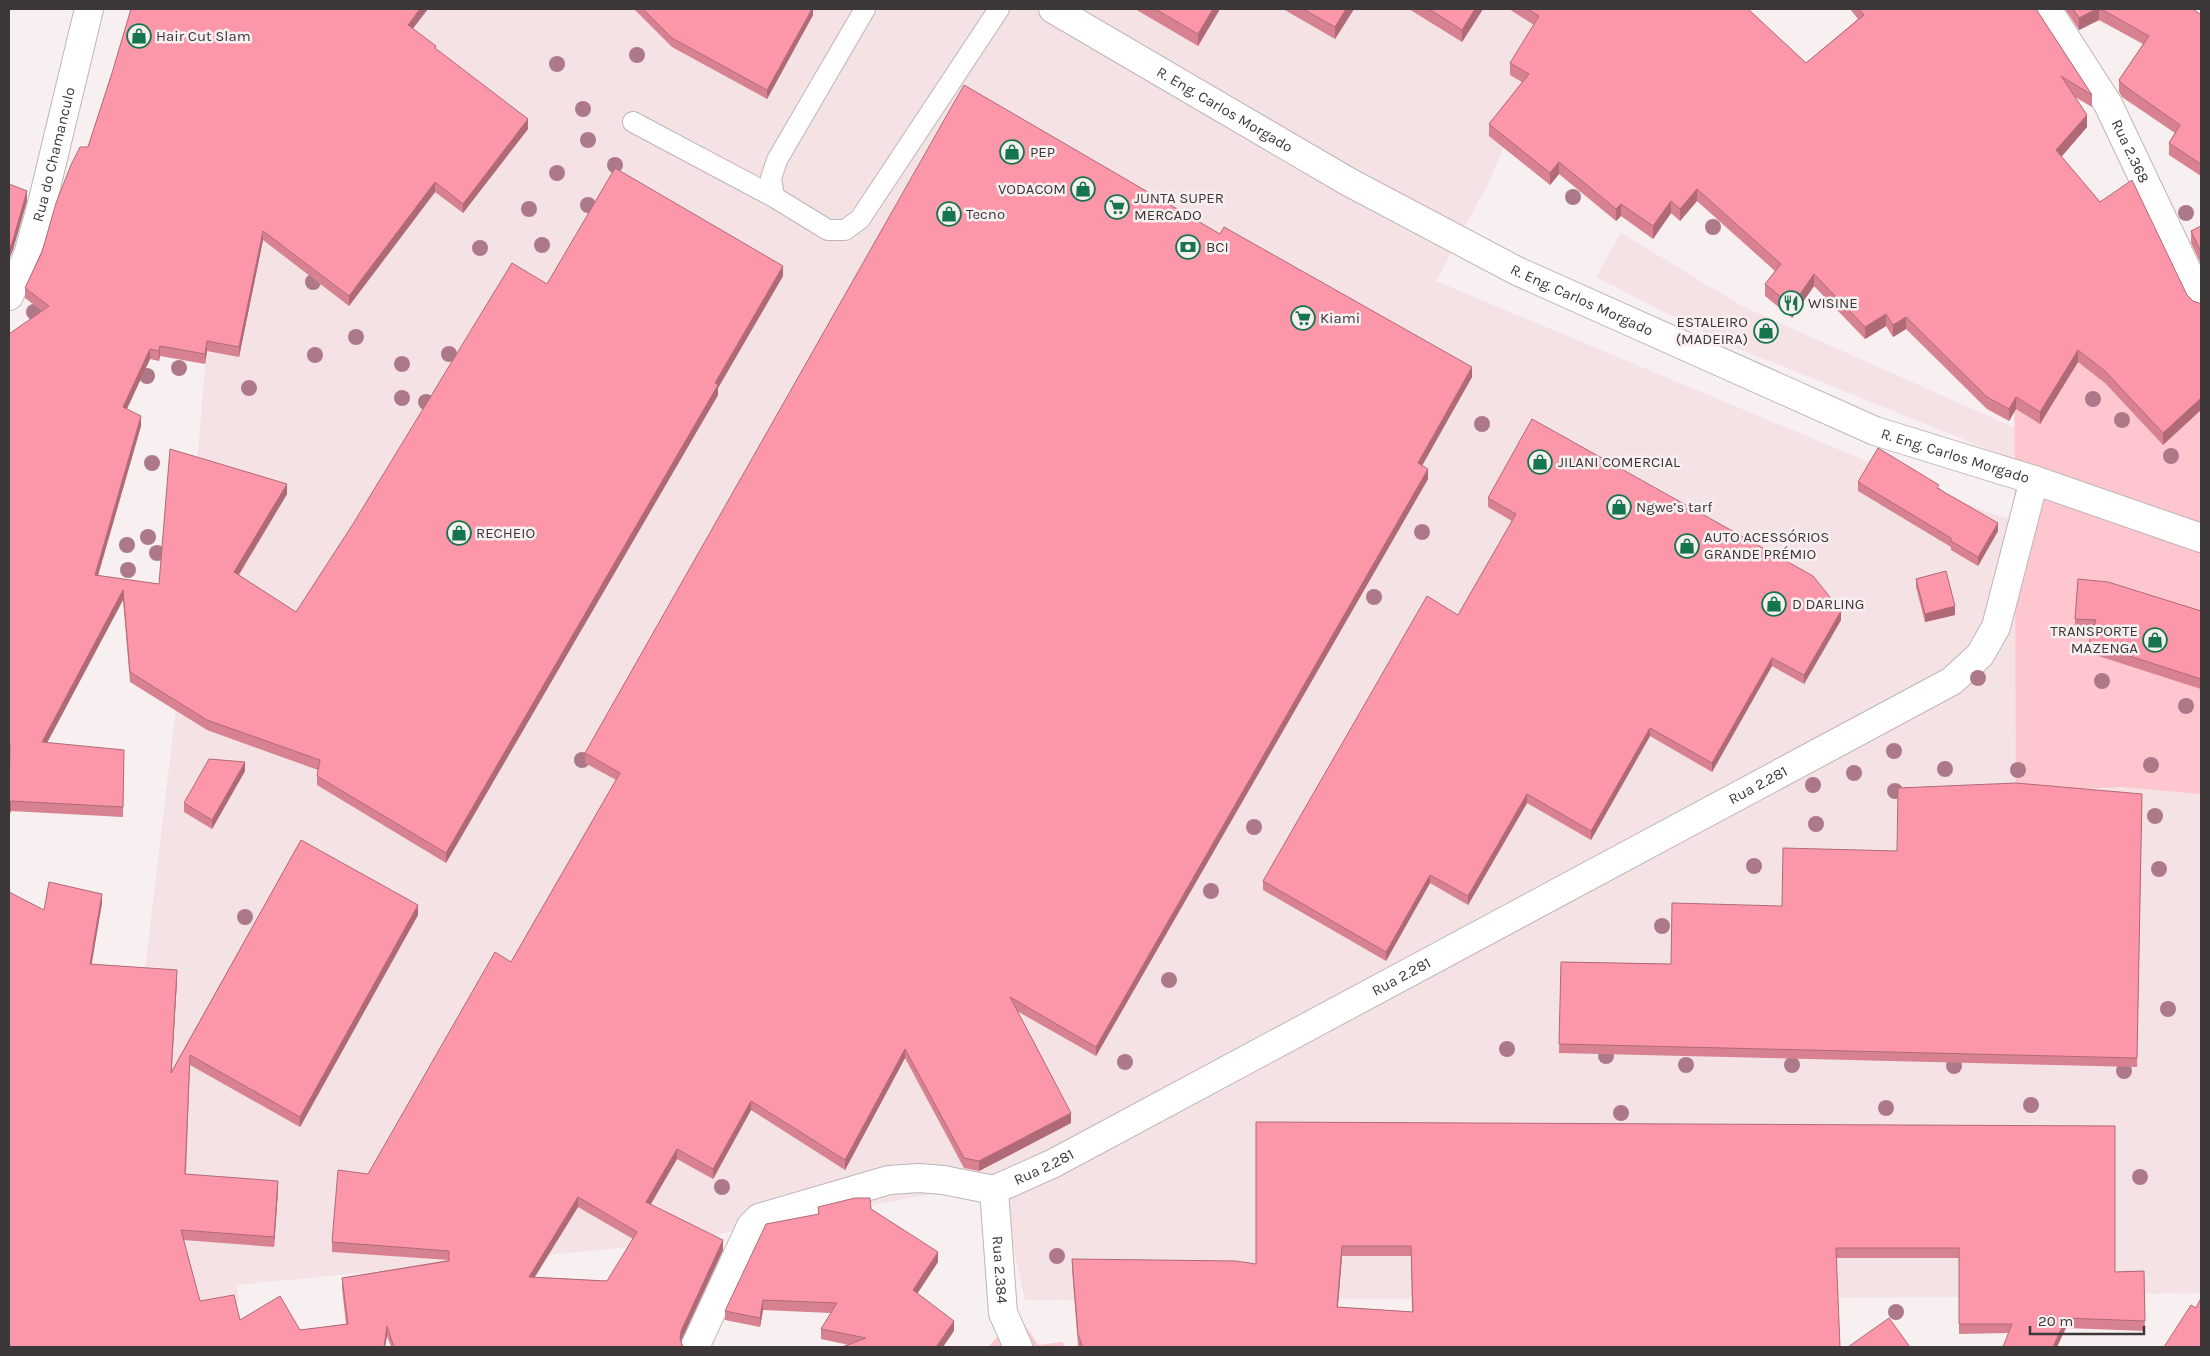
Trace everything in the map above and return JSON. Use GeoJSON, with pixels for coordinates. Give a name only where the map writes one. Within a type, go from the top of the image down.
{"type":"FeatureCollection","features":[{"type":"Feature","properties":{"kind":"street","name":"Rua do Chamanculo"},"geometry":{"type":"LineString","coordinates":[[9,296],[28,255],[38,221],[89,9]]}},
{"type":"Feature","properties":{"kind":"street","name":"R. Eng. Carlos Morgado"},"geometry":{"type":"LineString","coordinates":[[1053,9],[1347,181],[1517,271],[1875,431],[2034,480],[2201,538]]}},
{"type":"Feature","properties":{"kind":"street","name":"Rua 2.368"},"geometry":{"type":"LineString","coordinates":[[2048,9],[2108,104],[2201,300]]}},
{"type":"Feature","properties":{"kind":"street","name":"Rua 2.281"},"geometry":{"type":"LineString","coordinates":[[994,1190],[1062,1159],[1952,681],[1980,655],[1996,627],[2034,480]]}},
{"type":"Feature","properties":{"kind":"street"},"geometry":{"type":"LineString","coordinates":[[695,1347],[751,1226],[760,1218],[889,1180],[919,1178],[943,1180],[994,1190]]}},
{"type":"Feature","properties":{"kind":"street","name":"Rua 2.384"},"geometry":{"type":"LineString","coordinates":[[994,1190],[1003,1313],[1018,1347]]}},
{"type":"Feature","properties":{"kind":"lane"},"geometry":{"type":"LineString","coordinates":[[774,197],[770,178],[777,160],[864,9]]}},
{"type":"Feature","properties":{"kind":"lane"},"geometry":{"type":"LineString","coordinates":[[633,122],[774,197],[828,230],[845,230],[860,219],[999,9]]}},
{"type":"Feature","properties":{"kind":"shaded area"},"geometry":{"type":"Polygon","coordinates":[[[273,9],[1561,9],[1490,180],[1436,281],[1993,514],[2201,579],[2201,1293],[1978,1297],[1025,1300],[1011,1236],[974,1186],[671,1243],[237,1285],[239,1301],[109,1335],[140,1012],[180,675],[206,356],[273,9]]]}},
{"type":"Feature","properties":{"kind":"shaded area"},"geometry":{"type":"Polygon","coordinates":[[[1621,233],[1744,307],[2024,432],[2012,459],[1727,344],[1596,277],[1621,233]]]}},
{"type":"Feature","properties":{"kind":"shaded area"},"geometry":{"type":"Polygon","coordinates":[[[2014,307],[2201,365],[2201,794],[2122,787],[2016,792],[2014,307]]]}},
{"type":"Feature","properties":{"kind":"shaded area"},"geometry":{"type":"Polygon","coordinates":[[[1018,1315],[1038,1345],[1063,1342],[1064,1347],[988,1347],[1018,1315]]]}},
{"type":"Feature","properties":{"kind":"building"},"geometry":{"type":"Polygon","coordinates":[[[131,9],[420,9],[408,25],[528,119],[463,204],[435,182],[349,296],[263,231],[239,347],[207,341],[205,354],[160,346],[159,351],[150,349],[123,407],[141,416],[95,575],[159,584],[170,449],[287,484],[234,572],[296,612],[353,524],[512,263],[547,284],[615,168],[783,266],[715,383],[718,385],[446,853],[317,776],[320,760],[207,720],[130,672],[123,590],[42,742],[124,750],[123,807],[11,801],[9,805],[9,334],[49,306],[25,288],[42,252],[56,203],[71,165],[80,147],[88,147],[131,9]]]}},
{"type":"Feature","properties":{"kind":"building"},"geometry":{"type":"Polygon","coordinates":[[[643,9],[812,9],[767,90],[672,38],[643,9]]]}},
{"type":"Feature","properties":{"kind":"building"},"geometry":{"type":"Polygon","coordinates":[[[1155,9],[1213,9],[1198,34],[1155,9]]]}},
{"type":"Feature","properties":{"kind":"building"},"geometry":{"type":"Polygon","coordinates":[[[1303,9],[1346,9],[1335,27],[1303,9]]]}},
{"type":"Feature","properties":{"kind":"building"},"geometry":{"type":"Polygon","coordinates":[[[1429,9],[1475,9],[1462,30],[1429,9]]]}},
{"type":"Feature","properties":{"kind":"building"},"geometry":{"type":"Polygon","coordinates":[[[1528,9],[1748,9],[1806,63],[1864,15],[1859,9],[2036,9],[2092,95],[2061,76],[2087,115],[2056,150],[2100,202],[2132,180],[2187,295],[2193,301],[2201,303],[2201,398],[2163,433],[2105,371],[2078,350],[2040,412],[2016,397],[2009,409],[1987,397],[1906,317],[1893,325],[1886,314],[1865,327],[1814,274],[1792,306],[1765,284],[1781,264],[1697,189],[1680,209],[1671,201],[1653,226],[1621,204],[1616,209],[1559,162],[1550,173],[1489,124],[1529,74],[1510,63],[1539,16],[1528,9]]]}},
{"type":"Feature","properties":{"kind":"building"},"geometry":{"type":"Polygon","coordinates":[[[2073,9],[2096,9],[2079,18],[2073,9]]]}},
{"type":"Feature","properties":{"kind":"building"},"geometry":{"type":"Polygon","coordinates":[[[2101,9],[2193,9],[2201,15],[2201,164],[2169,143],[2180,125],[2119,80],[2149,36],[2101,9]]]}},
{"type":"Feature","properties":{"kind":"building"},"geometry":{"type":"Polygon","coordinates":[[[964,85],[1220,234],[1224,227],[1472,367],[1418,463],[1428,469],[1096,1047],[1010,997],[1071,1113],[979,1161],[964,1158],[905,1049],[845,1160],[751,1101],[713,1169],[677,1149],[646,1202],[723,1240],[681,1331],[680,1339],[683,1347],[394,1347],[387,1326],[384,1347],[9,1347],[9,892],[44,910],[49,882],[102,894],[90,964],[177,970],[171,1073],[301,840],[418,905],[300,1117],[190,1055],[185,1174],[278,1181],[274,1237],[181,1230],[200,1301],[234,1295],[240,1320],[280,1296],[300,1330],[348,1324],[342,1278],[449,1261],[449,1251],[332,1242],[338,1170],[368,1174],[495,952],[511,962],[620,773],[585,753],[964,85]],[[578,1197],[529,1277],[607,1281],[637,1232],[578,1197]]]}},
{"type":"Feature","properties":{"kind":"building"},"geometry":{"type":"Polygon","coordinates":[[[9,184],[27,191],[9,250],[9,184]]]}},
{"type":"Feature","properties":{"kind":"building"},"geometry":{"type":"Polygon","coordinates":[[[2201,226],[2201,252],[2191,231],[2201,226]]]}},
{"type":"Feature","properties":{"kind":"building"},"geometry":{"type":"Polygon","coordinates":[[[1532,419],[1813,576],[1841,611],[1804,675],[1772,658],[1712,763],[1650,728],[1591,831],[1527,794],[1468,896],[1430,875],[1386,952],[1263,881],[1427,596],[1458,615],[1516,514],[1488,498],[1532,419]]]}},
{"type":"Feature","properties":{"kind":"building"},"geometry":{"type":"Polygon","coordinates":[[[1878,448],[1939,485],[1937,488],[1998,523],[1978,557],[1951,541],[1951,538],[1858,482],[1878,448]]]}},
{"type":"Feature","properties":{"kind":"building"},"geometry":{"type":"Polygon","coordinates":[[[1946,571],[1955,606],[1925,614],[1916,579],[1946,571]]]}},
{"type":"Feature","properties":{"kind":"building"},"geometry":{"type":"Polygon","coordinates":[[[2078,579],[2108,582],[2201,611],[2201,679],[2089,643],[2096,620],[2075,619],[2078,579]]]}},
{"type":"Feature","properties":{"kind":"building"},"geometry":{"type":"Polygon","coordinates":[[[209,759],[245,762],[212,820],[184,803],[209,759]]]}},
{"type":"Feature","properties":{"kind":"building"},"geometry":{"type":"Polygon","coordinates":[[[2016,783],[2142,794],[2137,1058],[1559,1044],[1561,962],[1671,964],[1672,903],[1782,906],[1783,848],[1897,851],[1898,788],[2016,783]]]}},
{"type":"Feature","properties":{"kind":"building"},"geometry":{"type":"Polygon","coordinates":[[[1256,1122],[2115,1126],[2115,1272],[2144,1271],[2145,1321],[2066,1318],[2053,1347],[2003,1347],[2012,1324],[1959,1324],[1959,1248],[1836,1248],[1840,1347],[1083,1347],[1078,1335],[1072,1259],[1236,1261],[1256,1264],[1256,1122]],[[1342,1246],[1337,1307],[1413,1312],[1411,1246],[1342,1246]]]}},
{"type":"Feature","properties":{"kind":"building"},"geometry":{"type":"Polygon","coordinates":[[[855,1198],[870,1198],[871,1209],[938,1252],[913,1290],[954,1321],[936,1347],[842,1347],[866,1338],[821,1329],[837,1303],[763,1300],[760,1318],[725,1311],[766,1224],[819,1214],[818,1207],[855,1198]]]}},
{"type":"Feature","properties":{"kind":"building"},"geometry":{"type":"Polygon","coordinates":[[[2201,1298],[2201,1347],[2164,1347],[2191,1305],[2196,1308],[2201,1298]]]}},
{"type":"Feature","properties":{"kind":"building"},"geometry":{"type":"Polygon","coordinates":[[[1889,1318],[1910,1347],[1848,1347],[1889,1318]]]}},
{"type":"Feature","properties":{"kind":"place","name":"Hair Cut Slam"},"geometry":{"type":"Point","coordinates":[139,36]}},
{"type":"Feature","properties":{"kind":"place","name":"PEP"},"geometry":{"type":"Point","coordinates":[1012,152]}},
{"type":"Feature","properties":{"kind":"place","name":"VODACOM"},"geometry":{"type":"Point","coordinates":[1083,189]}},
{"type":"Feature","properties":{"kind":"place","name":"JUNTA SUPER MERCADO"},"geometry":{"type":"Point","coordinates":[1117,207]}},
{"type":"Feature","properties":{"kind":"place","name":"Tecno"},"geometry":{"type":"Point","coordinates":[949,214]}},
{"type":"Feature","properties":{"kind":"place","name":"BCI"},"geometry":{"type":"Point","coordinates":[1188,247]}},
{"type":"Feature","properties":{"kind":"place","name":"WISINE"},"geometry":{"type":"Point","coordinates":[1791,303]}},
{"type":"Feature","properties":{"kind":"place","name":"Kiami"},"geometry":{"type":"Point","coordinates":[1303,318]}},
{"type":"Feature","properties":{"kind":"place","name":"ESTALEIRO (MADEIRA)"},"geometry":{"type":"Point","coordinates":[1766,331]}},
{"type":"Feature","properties":{"kind":"place","name":"JILANI COMERCIAL"},"geometry":{"type":"Point","coordinates":[1540,462]}},
{"type":"Feature","properties":{"kind":"place","name":"Ngwe’s tarf"},"geometry":{"type":"Point","coordinates":[1619,507]}},
{"type":"Feature","properties":{"kind":"place","name":"RECHEIO"},"geometry":{"type":"Point","coordinates":[459,533]}},
{"type":"Feature","properties":{"kind":"place","name":"AUTO ACESSÓRIOS GRANDE PRÉMIO"},"geometry":{"type":"Point","coordinates":[1687,546]}},
{"type":"Feature","properties":{"kind":"place","name":"D DARLING"},"geometry":{"type":"Point","coordinates":[1774,604]}},
{"type":"Feature","properties":{"kind":"place","name":"TRANSPORTE MAZENGA"},"geometry":{"type":"Point","coordinates":[2155,640]}}]}
